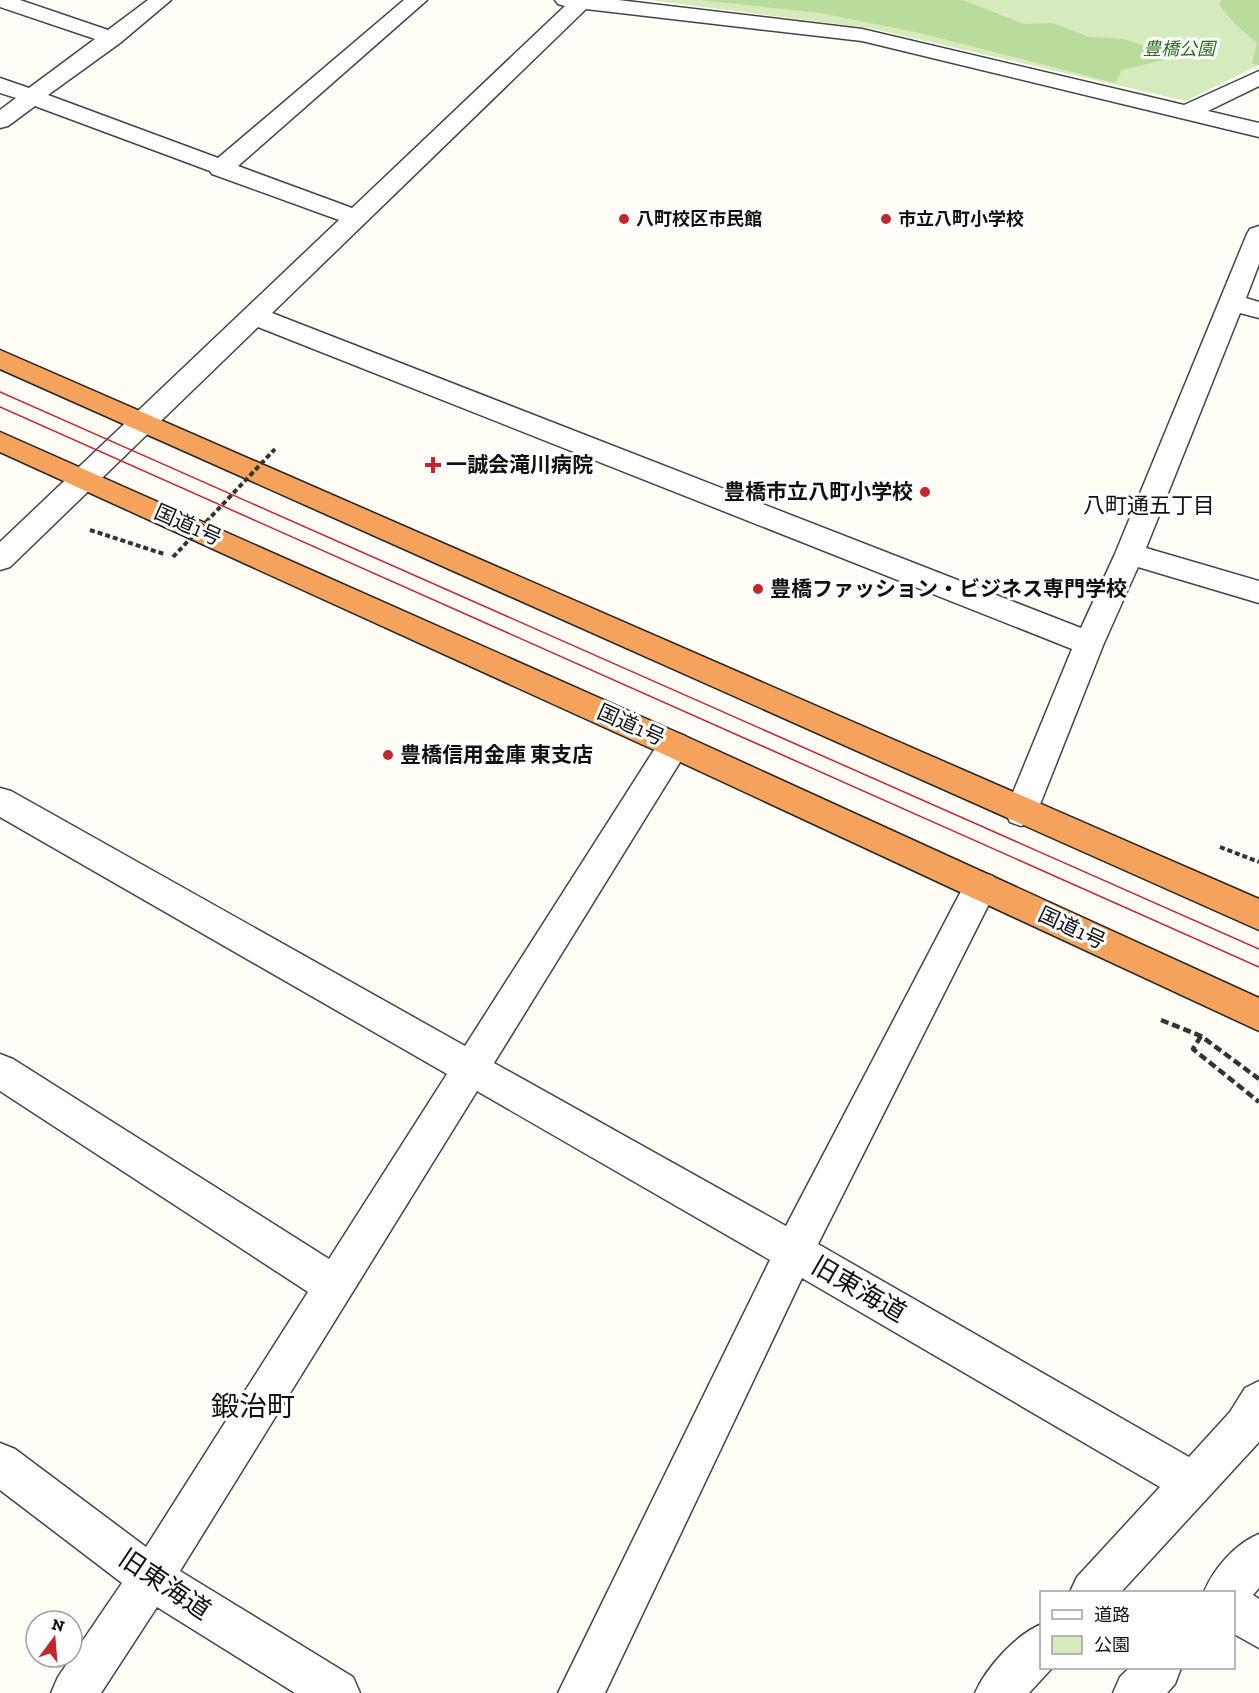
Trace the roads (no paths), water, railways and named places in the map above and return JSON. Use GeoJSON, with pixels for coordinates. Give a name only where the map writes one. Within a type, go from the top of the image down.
{"type":"FeatureCollection","features":[{"type":"Feature","properties":{"kind":"highway"},"geometry":{"type":"LineString","coordinates":[[0,359],[1021,812],[1259,915]]}},
{"type":"Feature","properties":{"kind":"highway","name":"国道1号"},"geometry":{"type":"LineString","coordinates":[[0,441],[674,745],[1259,1015]]}},
{"type":"Feature","properties":{"kind":"street"},"geometry":{"type":"LineString","coordinates":[[0,0],[112,38]]}},
{"type":"Feature","properties":{"kind":"street"},"geometry":{"type":"LineString","coordinates":[[0,121],[161,0]]}},
{"type":"Feature","properties":{"kind":"street"},"geometry":{"type":"LineString","coordinates":[[220,169],[417,0]]}},
{"type":"Feature","properties":{"kind":"street"},"geometry":{"type":"LineString","coordinates":[[0,559],[357,218],[576,1],[862,35],[1259,130]]}},
{"type":"Feature","properties":{"kind":"street"},"geometry":{"type":"LineString","coordinates":[[1186,113],[1259,78]]}},
{"type":"Feature","properties":{"kind":"street"},"geometry":{"type":"LineString","coordinates":[[0,85],[220,169],[357,218]]}},
{"type":"Feature","properties":{"kind":"street"},"geometry":{"type":"LineString","coordinates":[[1021,812],[1259,234]]}},
{"type":"Feature","properties":{"kind":"street"},"geometry":{"type":"LineString","coordinates":[[1230,302],[1259,310]]}},
{"type":"Feature","properties":{"kind":"street"},"geometry":{"type":"LineString","coordinates":[[255,316],[1089,643]]}},
{"type":"Feature","properties":{"kind":"street"},"geometry":{"type":"LineString","coordinates":[[1129,554],[1259,592]]}},
{"type":"Feature","properties":{"kind":"street"},"geometry":{"type":"LineString","coordinates":[[74,1693],[151,1578],[674,745]]}},
{"type":"Feature","properties":{"kind":"street"},"geometry":{"type":"LineString","coordinates":[[0,801],[794,1252],[981,886]]}},
{"type":"Feature","properties":{"kind":"street"},"geometry":{"type":"LineString","coordinates":[[0,1071],[335,1286]]}},
{"type":"Feature","properties":{"kind":"street","name":"旧東海道"},"geometry":{"type":"LineString","coordinates":[[581,1693],[794,1252],[1193,1483]]}},
{"type":"Feature","properties":{"kind":"street"},"geometry":{"type":"LineString","coordinates":[[1094,1591],[1245,1427],[1259,1402]]}},
{"type":"Feature","properties":{"kind":"street","name":"旧東海道"},"geometry":{"type":"LineString","coordinates":[[0,1464],[151,1578],[337,1693]]}},
{"type":"Feature","properties":{"kind":"street"},"geometry":{"type":"LineString","coordinates":[[1228,1591],[1259,1556]]}},
{"type":"Feature","properties":{"kind":"street"},"geometry":{"type":"LineString","coordinates":[[1235,1609],[1259,1626]]}},
{"type":"Feature","properties":{"kind":"street"},"geometry":{"type":"LineString","coordinates":[[998,1693],[1040,1647]]}},
{"type":"Feature","properties":{"kind":"street"},"geometry":{"type":"LineString","coordinates":[[1136,1693],[1158,1669]]}},
{"type":"Feature","properties":{"kind":"tram line"},"geometry":{"type":"LineString","coordinates":[[0,392],[1259,949]]}},
{"type":"Feature","properties":{"kind":"tram line"},"geometry":{"type":"LineString","coordinates":[[0,407],[1259,967]]}},
{"type":"Feature","properties":{"kind":"place","name":"八町校区市民館"},"geometry":{"type":"Point","coordinates":[624,219]}},
{"type":"Feature","properties":{"kind":"place","name":"市立八町小学校"},"geometry":{"type":"Point","coordinates":[886,219]}},
{"type":"Feature","properties":{"kind":"place","name":"一誠会滝川病院"},"geometry":{"type":"Point","coordinates":[433,465]}},
{"type":"Feature","properties":{"kind":"place","name":"豊橋市立八町小学校"},"geometry":{"type":"Point","coordinates":[925,492]}},
{"type":"Feature","properties":{"kind":"place","name":"豊橋ファッション・ビジネス専門学校"},"geometry":{"type":"Point","coordinates":[758,589]}},
{"type":"Feature","properties":{"kind":"place","name":"豊橋信用金庫 東支店"},"geometry":{"type":"Point","coordinates":[388,755]}},
{"type":"Feature","properties":{"kind":"district","name":"八町通五丁目"},"geometry":{"type":"Point","coordinates":[1149,505]}},
{"type":"Feature","properties":{"kind":"district","name":"鍛治町"},"geometry":{"type":"Point","coordinates":[253,1406]}},
{"type":"Feature","properties":{"kind":"park label","name":"豊橋公園"},"geometry":{"type":"Point","coordinates":[1179,49]}}]}
